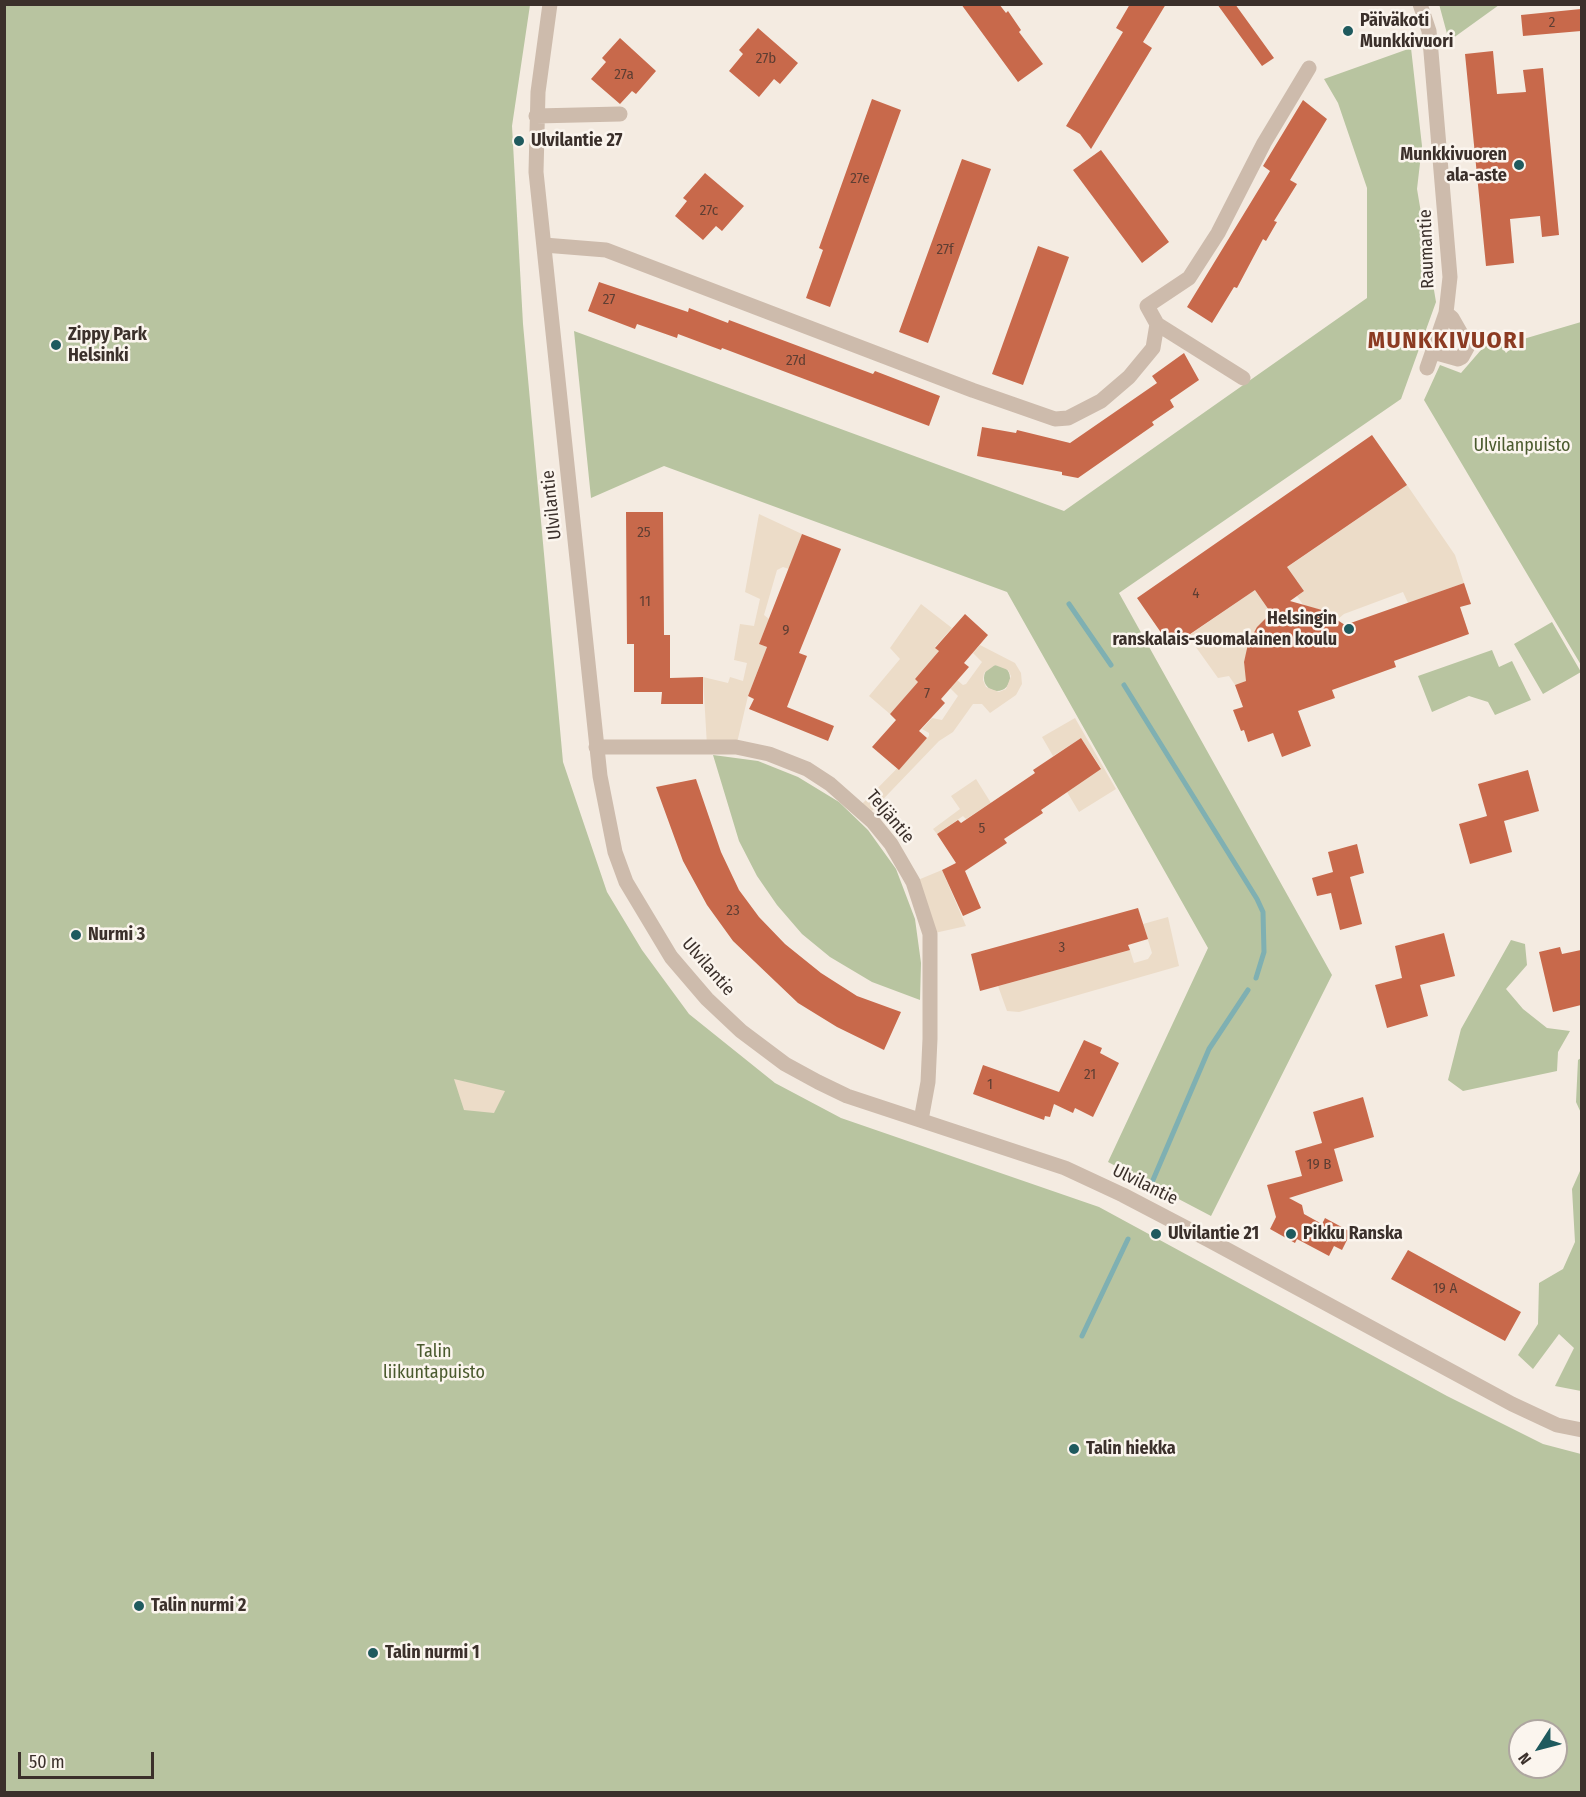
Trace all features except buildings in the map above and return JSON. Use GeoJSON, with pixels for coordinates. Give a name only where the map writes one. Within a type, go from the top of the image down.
{"type":"FeatureCollection","features":[{"type":"Feature","properties":{"kind":"street","name":"Ulvilantie"},"geometry":{"type":"LineString","coordinates":[[550,4],[536,116],[536,172],[596,747],[615,852],[626,882],[653,930],[687,978],[741,1031],[785,1064],[848,1096],[1028,1154],[1123,1194],[1512,1404],[1557,1425],[1581,1430]]}},
{"type":"Feature","properties":{"kind":"street","name":"Raumantie"},"geometry":{"type":"LineString","coordinates":[[1420,4],[1429,31],[1450,277],[1446,313],[1426,368]]}},
{"type":"Feature","properties":{"kind":"street"},"geometry":{"type":"LineString","coordinates":[[1243,378],[1157,324],[1147,306],[1189,278],[1218,233],[1264,143],[1309,68]]}},
{"type":"Feature","properties":{"kind":"street"},"geometry":{"type":"LineString","coordinates":[[536,116],[620,114]]}},
{"type":"Feature","properties":{"kind":"street"},"geometry":{"type":"LineString","coordinates":[[544,245],[606,250],[972,390],[1055,419],[1068,418],[1101,401],[1129,377],[1153,348],[1157,324]]}},
{"type":"Feature","properties":{"kind":"street","name":"Raumantie"},"geometry":{"type":"LineString","coordinates":[[1433,352],[1458,359],[1462,357],[1468,346],[1452,318],[1446,313]]}},
{"type":"Feature","properties":{"kind":"street","name":"Teljäntie"},"geometry":{"type":"LineString","coordinates":[[596,747],[736,747],[769,754],[807,769],[830,784],[873,822],[891,844],[913,882],[930,934],[929,1060],[921,1120]]}},
{"type":"Feature","properties":{"kind":"green space"},"geometry":{"type":"Polygon","coordinates":[[[1439,4],[1499,4],[1499,5],[1449,41],[1439,4]]]}},
{"type":"Feature","properties":{"kind":"green space","name":"Talin liikuntapuisto"},"geometry":{"type":"Polygon","coordinates":[[[4,5],[530,5],[512,126],[523,324],[563,762],[607,892],[642,950],[689,1014],[775,1083],[841,1118],[1099,1207],[1447,1396],[1543,1444],[1581,1454],[1581,1792],[5,1792],[4,5]]]}},
{"type":"Feature","properties":{"kind":"green space"},"geometry":{"type":"Polygon","coordinates":[[[1411,48],[1422,146],[1417,189],[1436,302],[1401,399],[1119,593],[1332,975],[1211,1216],[1108,1162],[1208,948],[1007,592],[664,466],[591,498],[574,331],[1064,511],[1367,298],[1367,188],[1338,103],[1324,79],[1411,48]]]}},
{"type":"Feature","properties":{"kind":"green space","name":"Ulvilanpuisto"},"geometry":{"type":"Polygon","coordinates":[[[1582,322],[1581,665],[1424,400],[1440,365],[1461,373],[1494,335],[1506,353],[1520,340],[1582,322]]]}},
{"type":"Feature","properties":{"kind":"green space"},"geometry":{"type":"Polygon","coordinates":[[[1552,622],[1581,672],[1543,694],[1514,644],[1552,622]]]}},
{"type":"Feature","properties":{"kind":"green space"},"geometry":{"type":"Polygon","coordinates":[[[1492,650],[1499,667],[1512,661],[1531,700],[1495,715],[1488,702],[1469,696],[1432,712],[1418,676],[1492,650]]]}},
{"type":"Feature","properties":{"kind":"green space"},"geometry":{"type":"Polygon","coordinates":[[[997,665],[1007,668],[1010,678],[1007,688],[997,691],[987,688],[984,678],[987,668],[997,665]]]}},
{"type":"Feature","properties":{"kind":"green space"},"geometry":{"type":"Polygon","coordinates":[[[713,755],[758,761],[798,777],[839,802],[868,830],[896,869],[915,919],[921,963],[920,1000],[872,982],[830,957],[802,934],[777,905],[757,876],[739,841],[713,755]]]}},
{"type":"Feature","properties":{"kind":"green space"},"geometry":{"type":"Polygon","coordinates":[[[1511,940],[1525,944],[1527,965],[1506,989],[1523,1009],[1547,1028],[1570,1031],[1558,1052],[1557,1071],[1463,1091],[1448,1080],[1461,1029],[1511,940]]]}},
{"type":"Feature","properties":{"kind":"green space"},"geometry":{"type":"Polygon","coordinates":[[[1581,1058],[1581,1113],[1576,1102],[1578,1060],[1581,1058]]]}},
{"type":"Feature","properties":{"kind":"green space"},"geometry":{"type":"Polygon","coordinates":[[[1580,1171],[1582,1172],[1581,1391],[1555,1386],[1574,1348],[1559,1334],[1533,1369],[1518,1355],[1538,1324],[1539,1283],[1563,1269],[1575,1242],[1572,1189],[1580,1171]]]}},
{"type":"Feature","properties":{"kind":"shaded area"},"geometry":{"type":"Polygon","coordinates":[[[1407,485],[1455,555],[1464,583],[1408,603],[1403,592],[1344,614],[1338,619],[1322,610],[1304,606],[1297,596],[1304,591],[1297,581],[1280,572],[1407,485]]]}},
{"type":"Feature","properties":{"kind":"shaded area"},"geometry":{"type":"Polygon","coordinates":[[[759,514],[802,534],[789,569],[783,567],[777,570],[764,615],[769,619],[759,644],[767,647],[748,696],[736,747],[707,746],[703,677],[728,683],[730,677],[743,681],[747,663],[734,660],[740,624],[754,626],[760,599],[745,592],[759,514]]]}},
{"type":"Feature","properties":{"kind":"shaded area"},"geometry":{"type":"Polygon","coordinates":[[[1262,585],[1277,607],[1252,635],[1244,662],[1247,681],[1235,685],[1229,676],[1218,678],[1188,636],[1262,585]]]}},
{"type":"Feature","properties":{"kind":"shaded area"},"geometry":{"type":"Polygon","coordinates":[[[921,604],[952,628],[935,647],[939,651],[915,679],[918,682],[890,714],[869,696],[900,659],[890,648],[921,604]]]}},
{"type":"Feature","properties":{"kind":"shaded area"},"geometry":{"type":"Polygon","coordinates":[[[980,645],[1015,663],[1021,673],[1022,684],[1016,695],[990,713],[982,704],[973,704],[953,732],[939,741],[868,815],[859,807],[929,736],[929,733],[922,729],[932,718],[942,720],[958,696],[950,688],[957,680],[963,685],[966,684],[982,662],[973,653],[980,645]],[[995,665],[984,673],[983,680],[986,687],[999,692],[1006,689],[1011,676],[1008,670],[995,665]]]}},
{"type":"Feature","properties":{"kind":"shaded area"},"geometry":{"type":"Polygon","coordinates":[[[1075,718],[1116,789],[1079,812],[1067,792],[1101,768],[1081,738],[1053,756],[1042,737],[1075,718]]]}},
{"type":"Feature","properties":{"kind":"shaded area"},"geometry":{"type":"Polygon","coordinates":[[[976,779],[991,803],[966,819],[963,816],[937,834],[933,829],[960,809],[951,796],[976,779]]]}},
{"type":"Feature","properties":{"kind":"shaded area"},"geometry":{"type":"Polygon","coordinates":[[[942,870],[966,926],[930,934],[913,882],[942,870]]]}},
{"type":"Feature","properties":{"kind":"shaded area"},"geometry":{"type":"Polygon","coordinates":[[[1168,917],[1179,966],[1019,1012],[1007,1011],[998,986],[1130,950],[1134,963],[1148,959],[1152,953],[1143,924],[1168,917]]]}},
{"type":"Feature","properties":{"kind":"shaded area"},"geometry":{"type":"Polygon","coordinates":[[[454,1079],[505,1091],[494,1113],[464,1110],[454,1079]]]}},
{"type":"Feature","properties":{"kind":"waterway"},"geometry":{"type":"LineString","coordinates":[[1069,604],[1111,665]]}},
{"type":"Feature","properties":{"kind":"waterway"},"geometry":{"type":"LineString","coordinates":[[1124,685],[1263,912],[1264,952],[1256,978]]}},
{"type":"Feature","properties":{"kind":"waterway"},"geometry":{"type":"LineString","coordinates":[[1153,1180],[1209,1049],[1248,990]]}},
{"type":"Feature","properties":{"kind":"waterway"},"geometry":{"type":"LineString","coordinates":[[1082,1336],[1128,1239]]}},
{"type":"Feature","properties":{"kind":"place","name":"Päiväkoti Munkkivuori"},"geometry":{"type":"Point","coordinates":[1348,31]}},
{"type":"Feature","properties":{"kind":"place","name":"Ulvilantie 27"},"geometry":{"type":"Point","coordinates":[519,141]}},
{"type":"Feature","properties":{"kind":"place","name":"Munkkivuoren ala-aste"},"geometry":{"type":"Point","coordinates":[1519,165]}},
{"type":"Feature","properties":{"kind":"place","name":"Zippy Park Helsinki"},"geometry":{"type":"Point","coordinates":[56,345]}},
{"type":"Feature","properties":{"kind":"place","name":"Helsingin ranskalais-suomalainen koulu"},"geometry":{"type":"Point","coordinates":[1349,629]}},
{"type":"Feature","properties":{"kind":"place","name":"Nurmi 3"},"geometry":{"type":"Point","coordinates":[76,935]}},
{"type":"Feature","properties":{"kind":"place","name":"Ulvilantie 21"},"geometry":{"type":"Point","coordinates":[1156,1234]}},
{"type":"Feature","properties":{"kind":"place","name":"Pikku Ranska"},"geometry":{"type":"Point","coordinates":[1291,1234]}},
{"type":"Feature","properties":{"kind":"place","name":"Talin hiekka"},"geometry":{"type":"Point","coordinates":[1074,1449]}},
{"type":"Feature","properties":{"kind":"place","name":"Talin nurmi 2"},"geometry":{"type":"Point","coordinates":[139,1606]}},
{"type":"Feature","properties":{"kind":"place","name":"Talin nurmi 1"},"geometry":{"type":"Point","coordinates":[373,1653]}},
{"type":"Feature","properties":{"kind":"district","name":"MUNKKIVUORI"},"geometry":{"type":"Point","coordinates":[1447,341]}}]}
